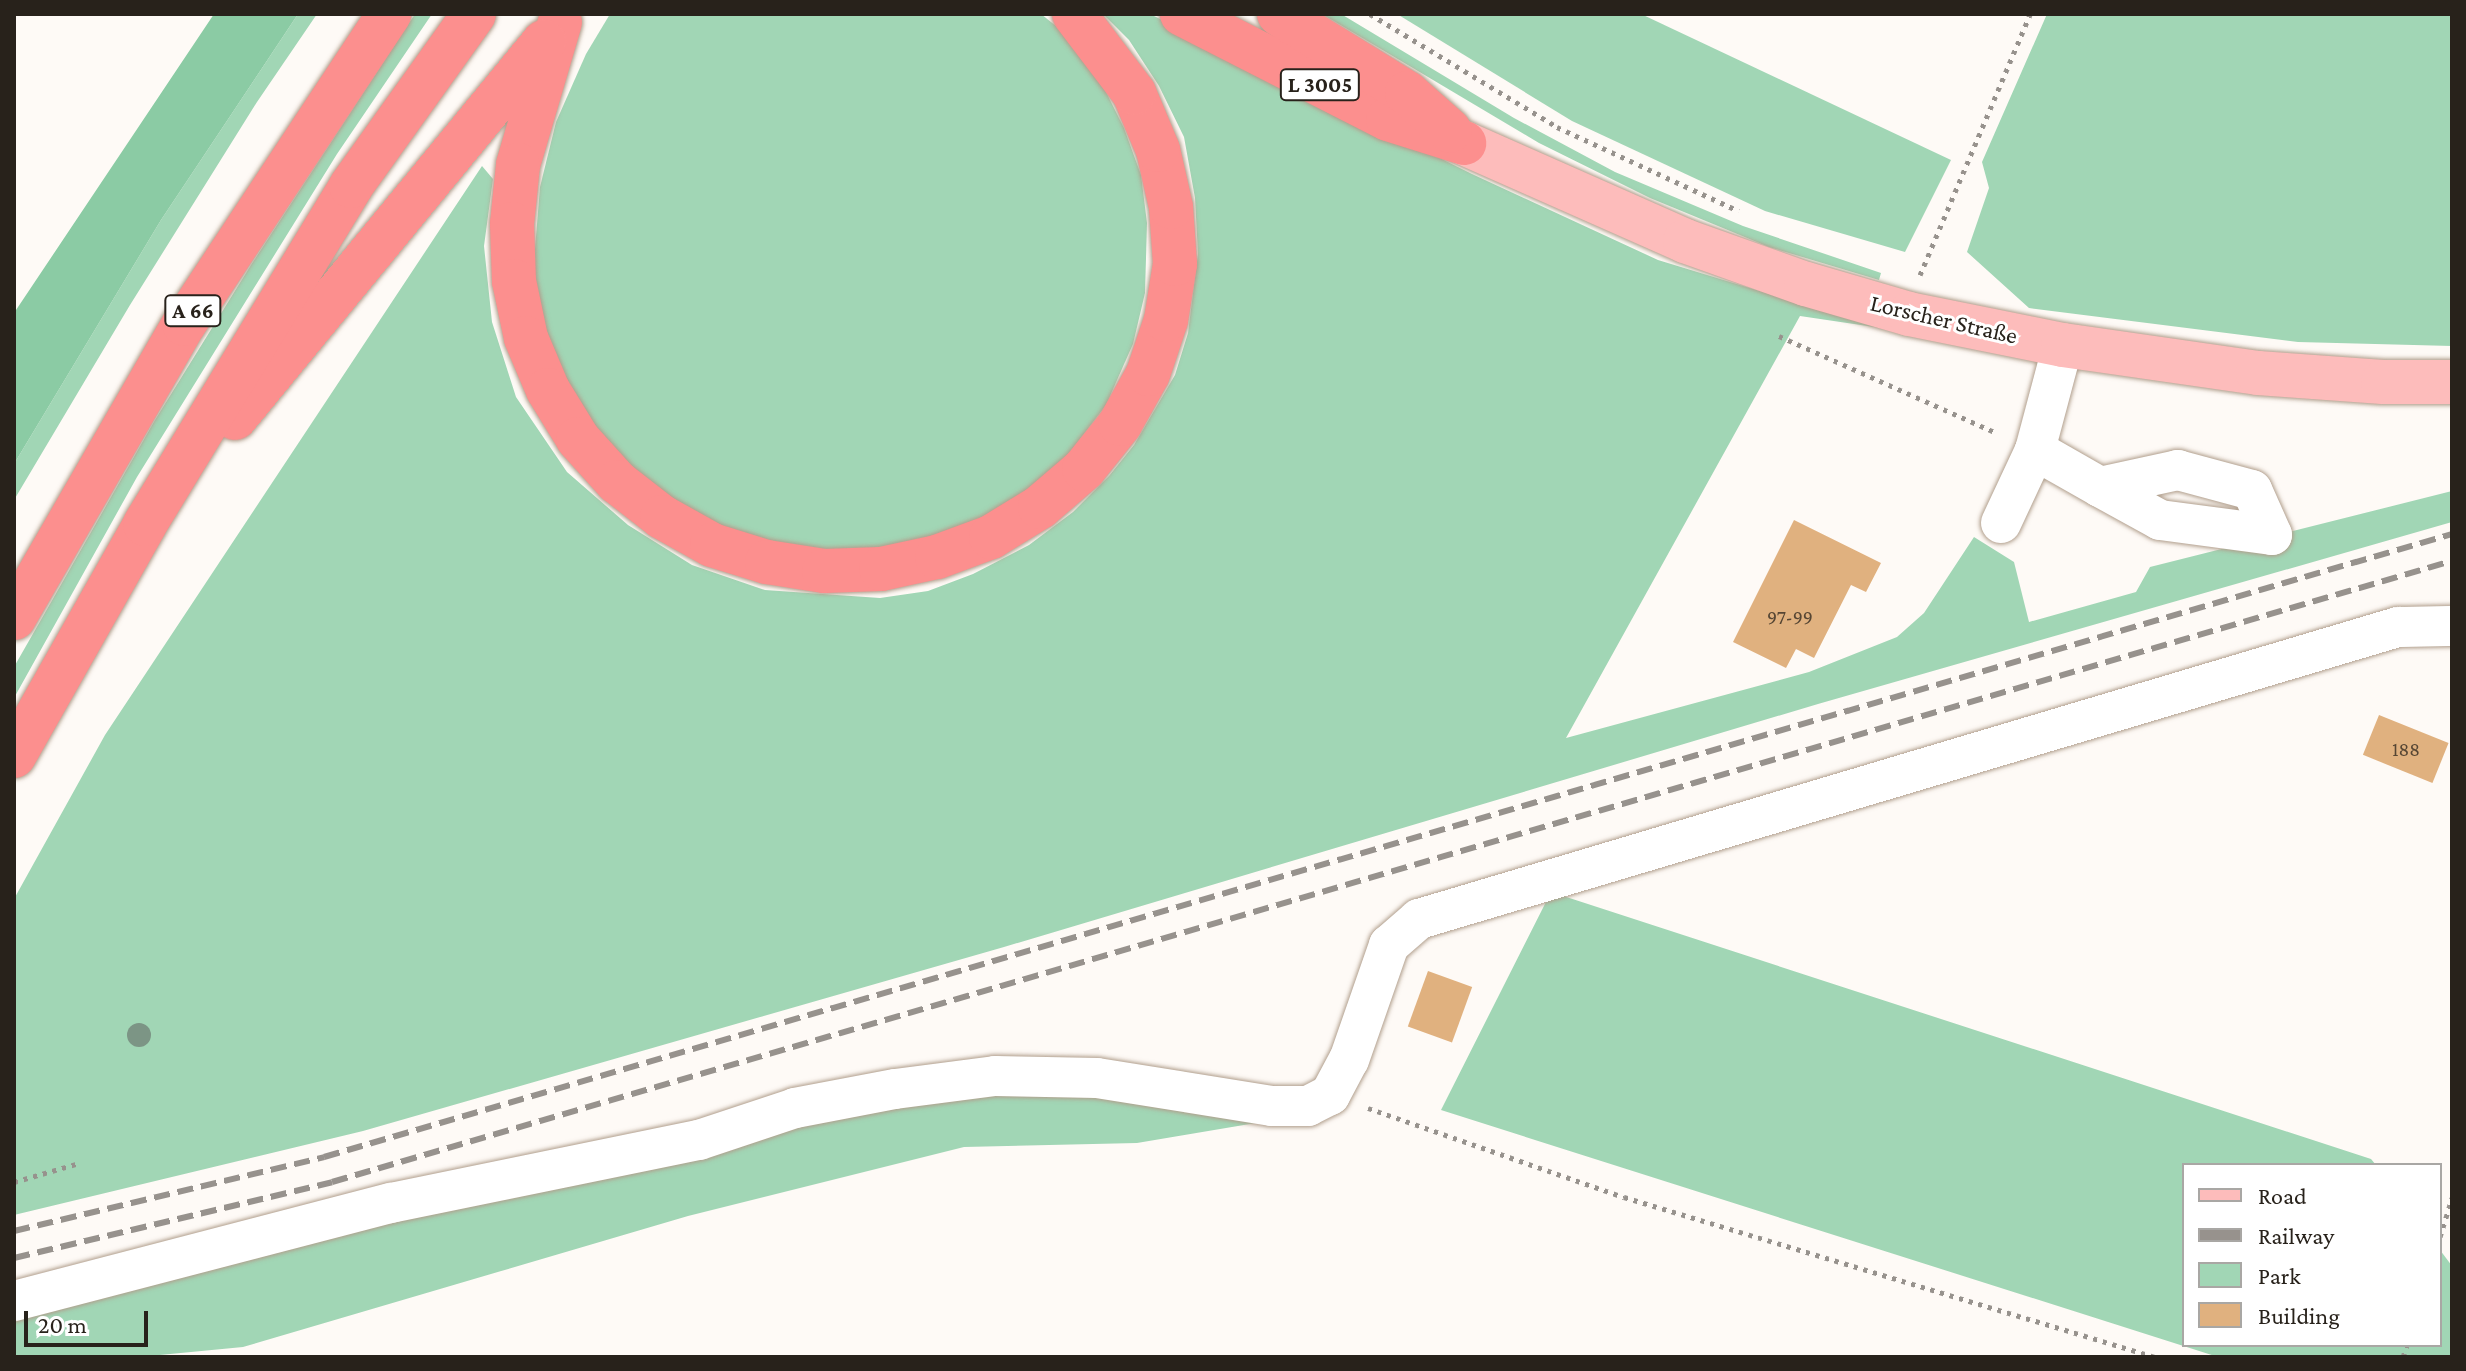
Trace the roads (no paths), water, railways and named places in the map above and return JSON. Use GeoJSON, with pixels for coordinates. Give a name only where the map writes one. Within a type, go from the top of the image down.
{"type":"FeatureCollection","features":[{"type":"Feature","properties":{"kind":"highway","name":"A 66"},"geometry":{"type":"LineString","coordinates":[[14,618],[184,324],[389,14]]}},
{"type":"Feature","properties":{"kind":"highway","name":"A 66"},"geometry":{"type":"LineString","coordinates":[[14,756],[145,524],[351,186],[474,14]]}},
{"type":"Feature","properties":{"kind":"highway"},"geometry":{"type":"LineString","coordinates":[[563,18],[518,165],[512,224],[514,281],[526,338],[548,390],[578,439],[617,482],[662,517],[712,545],[767,562],[824,571],[881,569],[937,557],[991,537],[1040,507],[1084,469],[1120,424],[1148,374],[1166,320],[1175,264],[1171,207],[1158,150],[1134,93],[1074,14]]}},
{"type":"Feature","properties":{"kind":"highway","name":"L 3005"},"geometry":{"type":"LineString","coordinates":[[1182,14],[1388,119],[1464,143]]}},
{"type":"Feature","properties":{"kind":"highway","name":"L 3005"},"geometry":{"type":"LineString","coordinates":[[1279,14],[1407,93],[1464,143]]}},
{"type":"Feature","properties":{"kind":"highway"},"geometry":{"type":"LineString","coordinates":[[145,524],[328,309],[563,18]]}},
{"type":"Feature","properties":{"kind":"main road","name":"Lorscher Straße"},"geometry":{"type":"LineString","coordinates":[[1464,143],[1685,241],[1806,284],[1909,314],[2063,345],[2258,373],[2383,382],[2452,382]]}},
{"type":"Feature","properties":{"kind":"lane"},"geometry":{"type":"LineString","coordinates":[[2001,523],[2035,450],[2063,345]]}},
{"type":"Feature","properties":{"kind":"lane"},"geometry":{"type":"LineString","coordinates":[[2035,450],[2100,487]]}},
{"type":"Feature","properties":{"kind":"lane"},"geometry":{"type":"LineString","coordinates":[[14,1301],[391,1203],[699,1140],[795,1108],[895,1089],[995,1076],[1097,1078],[1272,1106],[1308,1106],[1330,1095],[1349,1060],[1389,945],[1419,919],[2398,627],[2452,626]]}},
{"type":"Feature","properties":{"kind":"railway"},"geometry":{"type":"LineString","coordinates":[[14,1231],[324,1157],[2452,534]]}},
{"type":"Feature","properties":{"kind":"railway"},"geometry":{"type":"LineString","coordinates":[[14,1258],[332,1182],[2452,561]]}}]}
